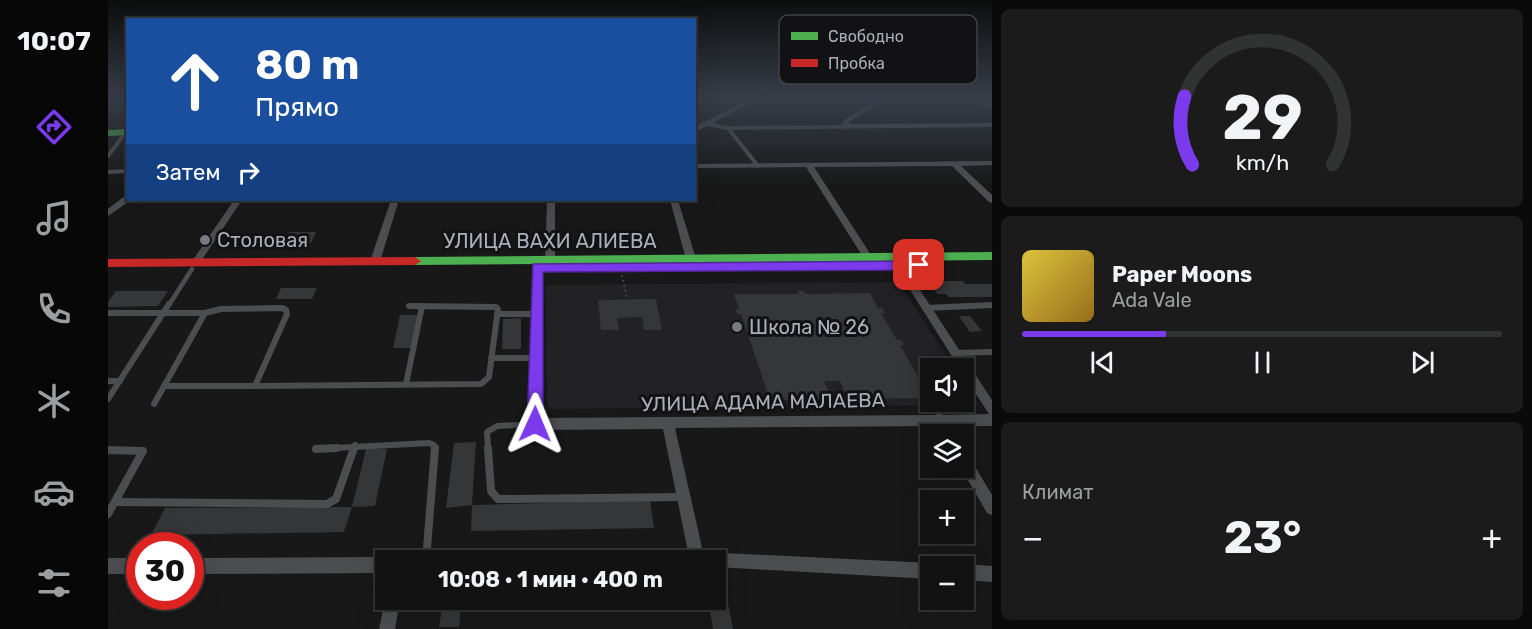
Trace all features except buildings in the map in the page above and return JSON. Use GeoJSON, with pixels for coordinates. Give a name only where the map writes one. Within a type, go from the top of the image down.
{"type":"FeatureCollection","features":[{"type":"Feature","properties":{"kind":"main road"},"geometry":{"type":"LineString","coordinates":[[108,133],[126,132]]}},
{"type":"Feature","properties":{"kind":"main road","name":"УЛИЦА ВАХИ АЛИЕВА"},"geometry":{"type":"LineString","coordinates":[[108,269],[375,261],[992,256]]}},
{"type":"Feature","properties":{"kind":"main road","name":"УЛИЦА ВАХИ АЛИЕВА"},"geometry":{"type":"LineString","coordinates":[[108,263],[194,266],[537,267],[992,264]]}},
{"type":"Feature","properties":{"kind":"street"},"geometry":{"type":"LineString","coordinates":[[720,126],[825,126]]}},
{"type":"Feature","properties":{"kind":"street"},"geometry":{"type":"LineString","coordinates":[[696,166],[992,163]]}},
{"type":"Feature","properties":{"kind":"street"},"geometry":{"type":"LineString","coordinates":[[955,164],[990,196]]}},
{"type":"Feature","properties":{"kind":"street"},"geometry":{"type":"LineString","coordinates":[[809,165],[868,258]]}},
{"type":"Feature","properties":{"kind":"street"},"geometry":{"type":"LineString","coordinates":[[108,172],[126,171]]}},
{"type":"Feature","properties":{"kind":"street"},"geometry":{"type":"LineString","coordinates":[[108,213],[126,200]]}},
{"type":"Feature","properties":{"kind":"street"},"geometry":{"type":"LineString","coordinates":[[194,266],[237,201]]}},
{"type":"Feature","properties":{"kind":"street"},"geometry":{"type":"LineString","coordinates":[[375,261],[395,201]]}},
{"type":"Feature","properties":{"kind":"street"},"geometry":{"type":"LineString","coordinates":[[550,260],[551,201]]}},
{"type":"Feature","properties":{"kind":"street"},"geometry":{"type":"LineString","coordinates":[[674,201],[691,259]]}},
{"type":"Feature","properties":{"kind":"street"},"geometry":{"type":"LineString","coordinates":[[900,266],[992,410]]}},
{"type":"Feature","properties":{"kind":"street"},"geometry":{"type":"LineString","coordinates":[[535,424],[537,267]]}},
{"type":"Feature","properties":{"kind":"street"},"geometry":{"type":"LineString","coordinates":[[939,418],[943,424]]}},
{"type":"Feature","properties":{"kind":"street","name":"УЛИЦА АДАМА МАЛАЕВА"},"geometry":{"type":"LineString","coordinates":[[535,424],[668,424],[939,418],[992,420]]}},
{"type":"Feature","properties":{"kind":"street"},"geometry":{"type":"LineString","coordinates":[[668,424],[695,550]]}},
{"type":"Feature","properties":{"kind":"street"},"geometry":{"type":"LineString","coordinates":[[974,477],[992,507]]}},
{"type":"Feature","properties":{"kind":"street"},"geometry":{"type":"LineString","coordinates":[[726,560],[920,570]]}},
{"type":"Feature","properties":{"kind":"street"},"geometry":{"type":"LineString","coordinates":[[204,566],[375,565]]}},
{"type":"Feature","properties":{"kind":"street"},"geometry":{"type":"LineString","coordinates":[[108,566],[126,566]]}},
{"type":"Feature","properties":{"kind":"street"},"geometry":{"type":"LineString","coordinates":[[974,573],[992,574]]}},
{"type":"Feature","properties":{"kind":"street"},"geometry":{"type":"LineString","coordinates":[[387,629],[390,610]]}},
{"type":"Feature","properties":{"kind":"lane"},"geometry":{"type":"LineString","coordinates":[[729,128],[758,166]]}},
{"type":"Feature","properties":{"kind":"lane"},"geometry":{"type":"LineString","coordinates":[[108,156],[126,133]]}},
{"type":"Feature","properties":{"kind":"lane"},"geometry":{"type":"LineString","coordinates":[[108,399],[194,266]]}},
{"type":"Feature","properties":{"kind":"lane"},"geometry":{"type":"LineString","coordinates":[[164,386],[481,384],[489,377],[498,309],[492,305],[409,306]]}},
{"type":"Feature","properties":{"kind":"lane"},"geometry":{"type":"LineString","coordinates":[[925,308],[992,305]]}},
{"type":"Feature","properties":{"kind":"lane"},"geometry":{"type":"LineString","coordinates":[[406,384],[422,306]]}},
{"type":"Feature","properties":{"kind":"lane"},"geometry":{"type":"LineString","coordinates":[[108,313],[205,313],[221,309],[282,308],[287,314],[255,386]]}},
{"type":"Feature","properties":{"kind":"lane"},"geometry":{"type":"LineString","coordinates":[[154,404],[205,313]]}},
{"type":"Feature","properties":{"kind":"lane"},"geometry":{"type":"LineString","coordinates":[[497,314],[537,314]]}},
{"type":"Feature","properties":{"kind":"lane"},"geometry":{"type":"LineString","coordinates":[[954,353],[992,352]]}},
{"type":"Feature","properties":{"kind":"lane"},"geometry":{"type":"LineString","coordinates":[[491,358],[536,358]]}},
{"type":"Feature","properties":{"kind":"lane"},"geometry":{"type":"LineString","coordinates":[[108,381],[120,381]]}},
{"type":"Feature","properties":{"kind":"lane"},"geometry":{"type":"LineString","coordinates":[[535,424],[497,426],[487,432],[490,491],[498,499],[683,497]]}},
{"type":"Feature","properties":{"kind":"lane"},"geometry":{"type":"LineString","coordinates":[[316,449],[355,445],[429,443],[434,445],[436,451],[427,550]]}},
{"type":"Feature","properties":{"kind":"lane"},"geometry":{"type":"LineString","coordinates":[[115,502],[327,504],[336,499],[355,445]]}},
{"type":"Feature","properties":{"kind":"lane"},"geometry":{"type":"LineString","coordinates":[[108,450],[143,451],[108,514]]}},
{"type":"Feature","properties":{"kind":"path"},"geometry":{"type":"LineString","coordinates":[[620,267],[627,299]]}},
{"type":"Feature","properties":{"kind":"shaded area","name":"Школа № 26"},"geometry":{"type":"Polygon","coordinates":[[[898,282],[948,358],[920,358],[920,406],[547,409],[546,285],[898,282]]]}},
{"type":"Feature","properties":{"kind":"traffic: fast"},"geometry":{"type":"LineString","coordinates":[[108,133],[126,132]]}},
{"type":"Feature","properties":{"kind":"traffic: fast"},"geometry":{"type":"LineString","coordinates":[[415,261],[992,256]]}},
{"type":"Feature","properties":{"kind":"traffic: jam"},"geometry":{"type":"LineString","coordinates":[[108,263],[415,261]]}},
{"type":"Feature","properties":{"kind":"place","name":"Столовая"},"geometry":{"type":"Point","coordinates":[205,240]}},
{"type":"Feature","properties":{"kind":"place","name":"Школа № 26"},"geometry":{"type":"Point","coordinates":[737,327]}},
{"type":"Feature","properties":{"kind":"route"},"geometry":{"type":"LineString","coordinates":[[535,424],[537,267],[919,265]]}}]}
